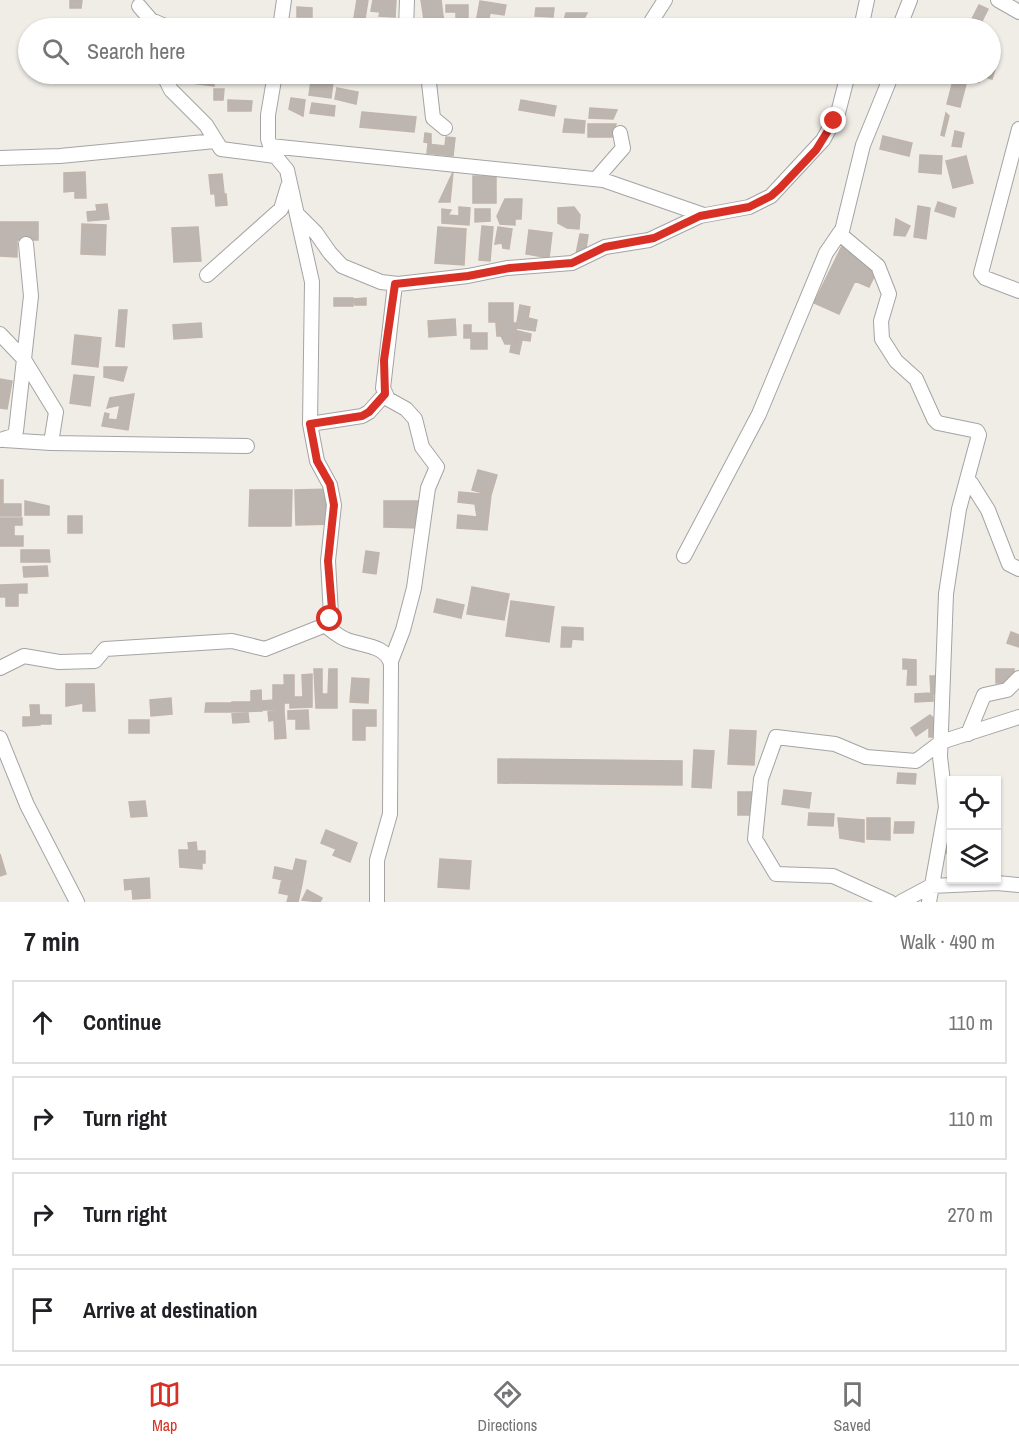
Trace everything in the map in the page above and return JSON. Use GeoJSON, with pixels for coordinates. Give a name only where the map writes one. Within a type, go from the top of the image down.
{"type":"FeatureCollection","features":[{"type":"Feature","properties":{"kind":"street"},"geometry":{"type":"LineString","coordinates":[[281,18],[284,0]]}},
{"type":"Feature","properties":{"kind":"street"},"geometry":{"type":"LineString","coordinates":[[406,18],[407,0]]}},
{"type":"Feature","properties":{"kind":"street"},"geometry":{"type":"LineString","coordinates":[[653,18],[665,0]]}},
{"type":"Feature","properties":{"kind":"street"},"geometry":{"type":"LineString","coordinates":[[863,18],[867,0]]}},
{"type":"Feature","properties":{"kind":"street"},"geometry":{"type":"LineString","coordinates":[[903,18],[910,0]]}},
{"type":"Feature","properties":{"kind":"street"},"geometry":{"type":"LineString","coordinates":[[998,0],[1019,12]]}},
{"type":"Feature","properties":{"kind":"street"},"geometry":{"type":"LineString","coordinates":[[140,3],[144,18]]}},
{"type":"Feature","properties":{"kind":"street"},"geometry":{"type":"LineString","coordinates":[[140,3],[150,18]]}},
{"type":"Feature","properties":{"kind":"street"},"geometry":{"type":"LineString","coordinates":[[168,84],[171,90],[206,125],[215,141],[224,150],[273,151],[596,179],[704,215]]}},
{"type":"Feature","properties":{"kind":"street"},"geometry":{"type":"LineString","coordinates":[[0,668],[24,656],[59,662],[95,661],[105,649],[232,641],[265,649],[325,625],[332,609],[328,561],[334,505],[330,484],[317,461],[310,424],[312,282],[290,181],[285,167],[273,151],[268,115],[273,84]]}},
{"type":"Feature","properties":{"kind":"street"},"geometry":{"type":"LineString","coordinates":[[429,84],[433,118],[444,128]]}},
{"type":"Feature","properties":{"kind":"street"},"geometry":{"type":"LineString","coordinates":[[297,214],[316,233],[342,266],[367,278],[395,284],[468,276],[510,268],[572,263],[605,247],[654,238],[704,215],[749,207],[771,196],[823,140],[838,113],[845,84]]}},
{"type":"Feature","properties":{"kind":"street"},"geometry":{"type":"LineString","coordinates":[[684,556],[759,414],[826,253],[841,231],[863,145],[888,84]]}},
{"type":"Feature","properties":{"kind":"street"},"geometry":{"type":"LineString","coordinates":[[1019,129],[981,273],[985,278],[1019,291]]}},
{"type":"Feature","properties":{"kind":"street"},"geometry":{"type":"LineString","coordinates":[[596,179],[623,148],[620,133]]}},
{"type":"Feature","properties":{"kind":"street"},"geometry":{"type":"LineString","coordinates":[[0,158],[70,156],[215,141]]}},
{"type":"Feature","properties":{"kind":"street"},"geometry":{"type":"LineString","coordinates":[[207,275],[281,209],[290,181]]}},
{"type":"Feature","properties":{"kind":"street"},"geometry":{"type":"LineString","coordinates":[[841,231],[842,237],[869,257],[880,270],[889,294],[881,321],[882,339],[896,361],[916,379],[934,419],[938,423],[977,431],[979,435],[959,509],[946,594],[941,742],[941,771],[946,807],[929,902]]}},
{"type":"Feature","properties":{"kind":"street"},"geometry":{"type":"LineString","coordinates":[[2,440],[13,436],[16,431],[31,296],[27,244]]}},
{"type":"Feature","properties":{"kind":"street"},"geometry":{"type":"LineString","coordinates":[[376,902],[377,860],[390,814],[391,660],[403,630],[414,588],[428,488],[437,465],[422,447],[415,419],[406,409],[393,403],[385,394],[384,360],[395,284]]}},
{"type":"Feature","properties":{"kind":"street"},"geometry":{"type":"LineString","coordinates":[[0,334],[23,358],[56,412],[51,443]]}},
{"type":"Feature","properties":{"kind":"street"},"geometry":{"type":"LineString","coordinates":[[310,424],[362,416],[369,412],[385,394]]}},
{"type":"Feature","properties":{"kind":"street"},"geometry":{"type":"LineString","coordinates":[[2,440],[51,443],[248,446]]}},
{"type":"Feature","properties":{"kind":"street"},"geometry":{"type":"LineString","coordinates":[[971,483],[992,519],[1010,564],[1019,570]]}},
{"type":"Feature","properties":{"kind":"street"},"geometry":{"type":"LineString","coordinates":[[325,625],[349,641],[379,650],[391,660]]}},
{"type":"Feature","properties":{"kind":"street"},"geometry":{"type":"LineString","coordinates":[[968,734],[984,695],[1007,690],[1019,678]]}},
{"type":"Feature","properties":{"kind":"street"},"geometry":{"type":"LineString","coordinates":[[890,902],[832,876],[776,874],[756,839],[761,779],[776,737],[835,744],[866,757],[916,761],[941,742],[1019,717]]}},
{"type":"Feature","properties":{"kind":"street"},"geometry":{"type":"LineString","coordinates":[[0,738],[27,805],[76,902]]}},
{"type":"Feature","properties":{"kind":"street"},"geometry":{"type":"LineString","coordinates":[[901,902],[932,886],[997,883],[1019,885]]}},
{"type":"Feature","properties":{"kind":"building"},"geometry":{"type":"Polygon","coordinates":[[[70,0],[82,0],[81,8],[70,8],[70,0]]]}},
{"type":"Feature","properties":{"kind":"building"},"geometry":{"type":"Polygon","coordinates":[[[357,0],[368,0],[365,18],[354,18],[357,0]]]}},
{"type":"Feature","properties":{"kind":"building"},"geometry":{"type":"Polygon","coordinates":[[[373,0],[396,0],[395,17],[379,16],[380,12],[371,11],[373,0]]]}},
{"type":"Feature","properties":{"kind":"building"},"geometry":{"type":"Polygon","coordinates":[[[421,0],[441,0],[443,18],[424,18],[421,0]]]}},
{"type":"Feature","properties":{"kind":"building"},"geometry":{"type":"Polygon","coordinates":[[[480,1],[506,5],[504,15],[490,13],[489,18],[477,18],[480,1]]]}},
{"type":"Feature","properties":{"kind":"building"},"geometry":{"type":"Polygon","coordinates":[[[446,5],[468,5],[468,18],[456,18],[456,12],[446,12],[446,5]]]}},
{"type":"Feature","properties":{"kind":"building"},"geometry":{"type":"Polygon","coordinates":[[[979,5],[988,9],[984,18],[972,18],[979,5]]]}},
{"type":"Feature","properties":{"kind":"building"},"geometry":{"type":"Polygon","coordinates":[[[297,7],[312,8],[312,17],[297,17],[297,7]]]}},
{"type":"Feature","properties":{"kind":"building"},"geometry":{"type":"Polygon","coordinates":[[[536,8],[554,8],[553,17],[535,16],[536,8]]]}},
{"type":"Feature","properties":{"kind":"building"},"geometry":{"type":"Polygon","coordinates":[[[566,13],[587,13],[584,18],[565,18],[566,13]]]}},
{"type":"Feature","properties":{"kind":"building"},"geometry":{"type":"Polygon","coordinates":[[[311,84],[333,84],[331,98],[309,95],[311,84]]]}},
{"type":"Feature","properties":{"kind":"building"},"geometry":{"type":"Polygon","coordinates":[[[952,84],[966,84],[960,107],[947,104],[952,84]]]}},
{"type":"Feature","properties":{"kind":"building"},"geometry":{"type":"Polygon","coordinates":[[[337,88],[358,92],[356,104],[335,99],[337,88]]]}},
{"type":"Feature","properties":{"kind":"building"},"geometry":{"type":"Polygon","coordinates":[[[214,89],[224,89],[223,100],[214,100],[214,89]]]}},
{"type":"Feature","properties":{"kind":"building"},"geometry":{"type":"Polygon","coordinates":[[[291,98],[305,100],[303,116],[289,109],[291,98]]]}},
{"type":"Feature","properties":{"kind":"building"},"geometry":{"type":"Polygon","coordinates":[[[228,100],[252,101],[251,111],[228,111],[228,100]]]}},
{"type":"Feature","properties":{"kind":"building"},"geometry":{"type":"Polygon","coordinates":[[[521,100],[556,106],[554,116],[519,110],[521,100]]]}},
{"type":"Feature","properties":{"kind":"building"},"geometry":{"type":"Polygon","coordinates":[[[312,103],[335,106],[334,116],[310,113],[312,103]]]}},
{"type":"Feature","properties":{"kind":"building"},"geometry":{"type":"Polygon","coordinates":[[[590,108],[617,110],[613,119],[589,118],[590,108]]]}},
{"type":"Feature","properties":{"kind":"building"},"geometry":{"type":"Polygon","coordinates":[[[362,112],[416,117],[414,132],[360,127],[362,112]]]}},
{"type":"Feature","properties":{"kind":"building"},"geometry":{"type":"Polygon","coordinates":[[[946,113],[949,116],[944,136],[941,135],[946,113]]]}},
{"type":"Feature","properties":{"kind":"building"},"geometry":{"type":"Polygon","coordinates":[[[565,119],[585,121],[584,133],[563,132],[565,119]]]}},
{"type":"Feature","properties":{"kind":"building"},"geometry":{"type":"Polygon","coordinates":[[[588,124],[616,124],[612,137],[588,137],[588,124]]]}},
{"type":"Feature","properties":{"kind":"building"},"geometry":{"type":"Polygon","coordinates":[[[955,131],[964,133],[961,147],[952,146],[955,131]]]}},
{"type":"Feature","properties":{"kind":"building"},"geometry":{"type":"Polygon","coordinates":[[[425,133],[431,134],[431,143],[424,142],[425,133]]]}},
{"type":"Feature","properties":{"kind":"building"},"geometry":{"type":"Polygon","coordinates":[[[883,136],[912,143],[909,156],[880,149],[883,136]]]}},
{"type":"Feature","properties":{"kind":"building"},"geometry":{"type":"Polygon","coordinates":[[[446,137],[455,138],[453,156],[427,153],[428,144],[445,146],[446,137]]]}},
{"type":"Feature","properties":{"kind":"building"},"geometry":{"type":"Polygon","coordinates":[[[920,155],[942,156],[941,174],[919,172],[920,155]]]}},
{"type":"Feature","properties":{"kind":"building"},"geometry":{"type":"Polygon","coordinates":[[[966,156],[973,183],[953,188],[946,161],[966,156]]]}},
{"type":"Feature","properties":{"kind":"building"},"geometry":{"type":"Polygon","coordinates":[[[85,172],[86,198],[75,198],[75,191],[64,192],[64,173],[85,172]]]}},
{"type":"Feature","properties":{"kind":"building"},"geometry":{"type":"Polygon","coordinates":[[[453,172],[450,202],[439,202],[453,172]]]}},
{"type":"Feature","properties":{"kind":"building"},"geometry":{"type":"Polygon","coordinates":[[[222,174],[224,193],[211,194],[209,175],[222,174]]]}},
{"type":"Feature","properties":{"kind":"building"},"geometry":{"type":"Polygon","coordinates":[[[473,176],[496,176],[496,203],[473,203],[473,176]]]}},
{"type":"Feature","properties":{"kind":"building"},"geometry":{"type":"Polygon","coordinates":[[[226,194],[227,205],[216,206],[215,195],[226,194]]]}},
{"type":"Feature","properties":{"kind":"building"},"geometry":{"type":"Polygon","coordinates":[[[505,199],[522,199],[521,219],[515,219],[515,225],[500,224],[497,216],[505,199]]]}},
{"type":"Feature","properties":{"kind":"building"},"geometry":{"type":"Polygon","coordinates":[[[938,202],[956,208],[954,217],[935,211],[938,202]]]}},
{"type":"Feature","properties":{"kind":"building"},"geometry":{"type":"Polygon","coordinates":[[[107,204],[109,219],[88,221],[87,212],[97,211],[96,205],[107,204]]]}},
{"type":"Feature","properties":{"kind":"building"},"geometry":{"type":"Polygon","coordinates":[[[918,206],[930,208],[926,239],[914,237],[918,206]]]}},
{"type":"Feature","properties":{"kind":"building"},"geometry":{"type":"Polygon","coordinates":[[[459,207],[470,208],[469,225],[442,223],[442,209],[451,210],[448,215],[459,216],[459,207]]]}},
{"type":"Feature","properties":{"kind":"building"},"geometry":{"type":"Polygon","coordinates":[[[574,207],[580,215],[579,229],[567,228],[558,223],[558,208],[574,207]]]}},
{"type":"Feature","properties":{"kind":"building"},"geometry":{"type":"Polygon","coordinates":[[[475,209],[490,209],[490,221],[475,222],[475,209]]]}},
{"type":"Feature","properties":{"kind":"building"},"geometry":{"type":"Polygon","coordinates":[[[896,219],[910,226],[905,236],[894,235],[896,219]]]}},
{"type":"Feature","properties":{"kind":"building"},"geometry":{"type":"Polygon","coordinates":[[[0,222],[38,222],[38,240],[17,240],[17,257],[0,256],[0,222]]]}},
{"type":"Feature","properties":{"kind":"building"},"geometry":{"type":"Polygon","coordinates":[[[82,224],[106,225],[105,255],[81,254],[82,224]]]}},
{"type":"Feature","properties":{"kind":"building"},"geometry":{"type":"Polygon","coordinates":[[[482,226],[493,227],[490,261],[479,260],[482,226]]]}},
{"type":"Feature","properties":{"kind":"building"},"geometry":{"type":"Polygon","coordinates":[[[198,227],[201,261],[174,262],[172,228],[198,227]]]}},
{"type":"Feature","properties":{"kind":"building"},"geometry":{"type":"Polygon","coordinates":[[[438,227],[466,229],[464,265],[435,263],[438,227]]]}},
{"type":"Feature","properties":{"kind":"building"},"geometry":{"type":"Polygon","coordinates":[[[498,227],[512,229],[509,249],[503,248],[502,243],[495,244],[498,227]]]}},
{"type":"Feature","properties":{"kind":"building"},"geometry":{"type":"Polygon","coordinates":[[[529,230],[552,233],[549,258],[526,254],[529,230]]]}},
{"type":"Feature","properties":{"kind":"building"},"geometry":{"type":"Polygon","coordinates":[[[580,234],[588,235],[585,255],[576,254],[580,234]]]}},
{"type":"Feature","properties":{"kind":"building"},"geometry":{"type":"Polygon","coordinates":[[[844,242],[882,260],[869,287],[855,281],[839,314],[814,303],[844,242]]]}},
{"type":"Feature","properties":{"kind":"building"},"geometry":{"type":"Polygon","coordinates":[[[334,298],[353,298],[353,306],[334,306],[334,298]]]}},
{"type":"Feature","properties":{"kind":"building"},"geometry":{"type":"Polygon","coordinates":[[[366,298],[366,305],[355,305],[354,299],[366,298]]]}},
{"type":"Feature","properties":{"kind":"building"},"geometry":{"type":"Polygon","coordinates":[[[489,303],[513,303],[513,322],[489,322],[489,303]]]}},
{"type":"Feature","properties":{"kind":"building"},"geometry":{"type":"Polygon","coordinates":[[[520,305],[530,307],[528,318],[537,320],[535,331],[516,328],[520,305]]]}},
{"type":"Feature","properties":{"kind":"building"},"geometry":{"type":"Polygon","coordinates":[[[119,310],[127,310],[124,347],[116,346],[119,310]]]}},
{"type":"Feature","properties":{"kind":"building"},"geometry":{"type":"Polygon","coordinates":[[[455,319],[456,335],[429,337],[428,321],[455,319]]]}},
{"type":"Feature","properties":{"kind":"building"},"geometry":{"type":"Polygon","coordinates":[[[201,323],[202,337],[174,339],[173,325],[201,323]]]}},
{"type":"Feature","properties":{"kind":"building"},"geometry":{"type":"Polygon","coordinates":[[[496,323],[516,323],[516,344],[505,344],[501,336],[497,336],[496,323]]]}},
{"type":"Feature","properties":{"kind":"building"},"geometry":{"type":"Polygon","coordinates":[[[464,325],[471,325],[471,333],[487,333],[487,349],[471,349],[471,338],[464,338],[464,325]]]}},
{"type":"Feature","properties":{"kind":"building"},"geometry":{"type":"Polygon","coordinates":[[[514,330],[531,334],[530,341],[522,340],[519,354],[510,352],[514,330]]]}},
{"type":"Feature","properties":{"kind":"building"},"geometry":{"type":"Polygon","coordinates":[[[75,335],[101,338],[98,367],[72,364],[75,335]]]}},
{"type":"Feature","properties":{"kind":"building"},"geometry":{"type":"Polygon","coordinates":[[[104,367],[127,367],[123,381],[104,377],[104,367]]]}},
{"type":"Feature","properties":{"kind":"building"},"geometry":{"type":"Polygon","coordinates":[[[74,375],[94,377],[90,406],[70,403],[74,375]]]}},
{"type":"Feature","properties":{"kind":"building"},"geometry":{"type":"Polygon","coordinates":[[[0,379],[12,381],[7,409],[0,408],[0,379]]]}},
{"type":"Feature","properties":{"kind":"building"},"geometry":{"type":"Polygon","coordinates":[[[134,394],[128,430],[102,426],[105,413],[109,414],[108,419],[117,420],[120,405],[107,408],[110,398],[134,394]]]}},
{"type":"Feature","properties":{"kind":"building"},"geometry":{"type":"Polygon","coordinates":[[[478,470],[497,475],[491,495],[472,490],[478,470]]]}},
{"type":"Feature","properties":{"kind":"building"},"geometry":{"type":"Polygon","coordinates":[[[0,480],[3,480],[3,504],[21,504],[21,516],[0,516],[0,480]]]}},
{"type":"Feature","properties":{"kind":"building"},"geometry":{"type":"Polygon","coordinates":[[[333,489],[334,524],[296,525],[295,490],[333,489]]]}},
{"type":"Feature","properties":{"kind":"building"},"geometry":{"type":"Polygon","coordinates":[[[250,490],[292,490],[291,526],[249,526],[250,490]]]}},
{"type":"Feature","properties":{"kind":"building"},"geometry":{"type":"Polygon","coordinates":[[[459,492],[491,495],[487,530],[457,528],[458,515],[477,517],[475,504],[458,502],[459,492]]]}},
{"type":"Feature","properties":{"kind":"building"},"geometry":{"type":"Polygon","coordinates":[[[25,501],[49,506],[49,515],[25,515],[25,501]]]}},
{"type":"Feature","properties":{"kind":"building"},"geometry":{"type":"Polygon","coordinates":[[[384,501],[421,501],[421,528],[384,527],[384,501]]]}},
{"type":"Feature","properties":{"kind":"building"},"geometry":{"type":"Polygon","coordinates":[[[68,516],[82,516],[82,533],[68,533],[68,516]]]}},
{"type":"Feature","properties":{"kind":"building"},"geometry":{"type":"Polygon","coordinates":[[[0,518],[22,518],[22,525],[14,525],[14,536],[23,536],[23,546],[0,546],[0,518]]]}},
{"type":"Feature","properties":{"kind":"building"},"geometry":{"type":"Polygon","coordinates":[[[21,550],[49,550],[50,562],[21,562],[21,550]]]}},
{"type":"Feature","properties":{"kind":"building"},"geometry":{"type":"Polygon","coordinates":[[[366,551],[379,553],[376,574],[363,572],[366,551]]]}},
{"type":"Feature","properties":{"kind":"building"},"geometry":{"type":"Polygon","coordinates":[[[47,566],[48,576],[24,577],[23,567],[47,566]]]}},
{"type":"Feature","properties":{"kind":"building"},"geometry":{"type":"Polygon","coordinates":[[[27,584],[27,593],[18,593],[18,606],[6,606],[6,597],[0,597],[0,585],[27,584]]]}},
{"type":"Feature","properties":{"kind":"building"},"geometry":{"type":"Polygon","coordinates":[[[472,587],[509,594],[504,620],[467,614],[472,587]]]}},
{"type":"Feature","properties":{"kind":"building"},"geometry":{"type":"Polygon","coordinates":[[[437,599],[464,605],[461,618],[434,612],[437,599]]]}},
{"type":"Feature","properties":{"kind":"building"},"geometry":{"type":"Polygon","coordinates":[[[511,601],[554,607],[549,642],[506,636],[511,601]]]}},
{"type":"Feature","properties":{"kind":"building"},"geometry":{"type":"Polygon","coordinates":[[[562,627],[583,628],[583,640],[572,639],[571,647],[561,647],[562,627]]]}},
{"type":"Feature","properties":{"kind":"building"},"geometry":{"type":"Polygon","coordinates":[[[1011,632],[1019,635],[1019,647],[1007,643],[1011,632]]]}},
{"type":"Feature","properties":{"kind":"building"},"geometry":{"type":"Polygon","coordinates":[[[903,659],[916,660],[916,685],[907,685],[908,669],[903,669],[903,659]]]}},
{"type":"Feature","properties":{"kind":"building"},"geometry":{"type":"Polygon","coordinates":[[[314,669],[322,669],[322,694],[328,694],[329,669],[337,669],[337,708],[316,708],[314,669]]]}},
{"type":"Feature","properties":{"kind":"building"},"geometry":{"type":"Polygon","coordinates":[[[996,669],[1014,669],[1014,683],[996,683],[996,669]]]}},
{"type":"Feature","properties":{"kind":"building"},"geometry":{"type":"Polygon","coordinates":[[[312,674],[312,707],[290,708],[290,703],[285,703],[284,675],[294,675],[294,697],[303,697],[302,675],[312,674]]]}},
{"type":"Feature","properties":{"kind":"building"},"geometry":{"type":"Polygon","coordinates":[[[930,676],[938,676],[939,693],[933,694],[933,701],[915,702],[915,694],[931,693],[930,676]]]}},
{"type":"Feature","properties":{"kind":"building"},"geometry":{"type":"Polygon","coordinates":[[[352,678],[369,679],[368,703],[350,702],[352,678]]]}},
{"type":"Feature","properties":{"kind":"building"},"geometry":{"type":"Polygon","coordinates":[[[66,684],[94,684],[95,711],[83,711],[83,703],[66,706],[66,684]]]}},
{"type":"Feature","properties":{"kind":"building"},"geometry":{"type":"Polygon","coordinates":[[[273,685],[284,685],[284,710],[263,710],[263,701],[273,700],[273,685]]]}},
{"type":"Feature","properties":{"kind":"building"},"geometry":{"type":"Polygon","coordinates":[[[261,690],[262,711],[232,712],[232,702],[251,702],[251,691],[261,690]]]}},
{"type":"Feature","properties":{"kind":"building"},"geometry":{"type":"Polygon","coordinates":[[[171,698],[172,714],[151,716],[150,700],[171,698]]]}},
{"type":"Feature","properties":{"kind":"building"},"geometry":{"type":"Polygon","coordinates":[[[206,703],[231,703],[231,712],[205,712],[206,703]]]}},
{"type":"Feature","properties":{"kind":"building"},"geometry":{"type":"Polygon","coordinates":[[[30,705],[39,705],[40,725],[23,726],[23,717],[31,717],[30,705]]]}},
{"type":"Feature","properties":{"kind":"building"},"geometry":{"type":"Polygon","coordinates":[[[308,710],[309,729],[296,729],[296,719],[288,719],[288,711],[308,710]]]}},
{"type":"Feature","properties":{"kind":"building"},"geometry":{"type":"Polygon","coordinates":[[[353,710],[376,710],[376,726],[365,726],[365,740],[353,740],[353,710]]]}},
{"type":"Feature","properties":{"kind":"building"},"geometry":{"type":"Polygon","coordinates":[[[284,711],[286,738],[275,739],[274,720],[269,721],[268,712],[284,711]]]}},
{"type":"Feature","properties":{"kind":"building"},"geometry":{"type":"Polygon","coordinates":[[[248,713],[249,722],[233,723],[232,714],[248,713]]]}},
{"type":"Feature","properties":{"kind":"building"},"geometry":{"type":"Polygon","coordinates":[[[40,715],[51,715],[51,724],[41,724],[40,715]]]}},
{"type":"Feature","properties":{"kind":"building"},"geometry":{"type":"Polygon","coordinates":[[[930,715],[938,722],[938,737],[929,737],[929,727],[916,736],[911,728],[930,715]]]}},
{"type":"Feature","properties":{"kind":"building"},"geometry":{"type":"Polygon","coordinates":[[[129,720],[149,720],[149,733],[129,733],[129,720]]]}},
{"type":"Feature","properties":{"kind":"building"},"geometry":{"type":"Polygon","coordinates":[[[730,730],[756,731],[754,765],[728,764],[730,730]]]}},
{"type":"Feature","properties":{"kind":"building"},"geometry":{"type":"Polygon","coordinates":[[[694,750],[714,751],[711,788],[692,787],[694,750]]]}},
{"type":"Feature","properties":{"kind":"building"},"geometry":{"type":"Polygon","coordinates":[[[498,759],[682,761],[682,785],[498,783],[498,759]]]}},
{"type":"Feature","properties":{"kind":"building"},"geometry":{"type":"Polygon","coordinates":[[[898,773],[916,774],[915,784],[897,783],[898,773]]]}},
{"type":"Feature","properties":{"kind":"building"},"geometry":{"type":"Polygon","coordinates":[[[784,790],[811,793],[809,808],[782,804],[784,790]]]}},
{"type":"Feature","properties":{"kind":"building"},"geometry":{"type":"Polygon","coordinates":[[[738,792],[753,792],[754,815],[738,815],[738,792]]]}},
{"type":"Feature","properties":{"kind":"building"},"geometry":{"type":"Polygon","coordinates":[[[145,801],[147,816],[131,817],[129,802],[145,801]]]}},
{"type":"Feature","properties":{"kind":"building"},"geometry":{"type":"Polygon","coordinates":[[[809,813],[834,814],[833,826],[808,825],[809,813]]]}},
{"type":"Feature","properties":{"kind":"building"},"geometry":{"type":"Polygon","coordinates":[[[838,818],[864,820],[864,842],[840,838],[838,818]]]}},
{"type":"Feature","properties":{"kind":"building"},"geometry":{"type":"Polygon","coordinates":[[[867,818],[890,818],[890,840],[867,839],[867,818]]]}},
{"type":"Feature","properties":{"kind":"building"},"geometry":{"type":"Polygon","coordinates":[[[895,822],[914,822],[913,833],[894,833],[895,822]]]}},
{"type":"Feature","properties":{"kind":"building"},"geometry":{"type":"Polygon","coordinates":[[[945,829],[947,829],[947,853],[945,829]]]}},
{"type":"Feature","properties":{"kind":"building"},"geometry":{"type":"Polygon","coordinates":[[[326,830],[357,843],[350,862],[333,855],[336,849],[321,843],[326,830]]]}},
{"type":"Feature","properties":{"kind":"building"},"geometry":{"type":"Polygon","coordinates":[[[196,842],[197,851],[205,851],[205,863],[202,863],[202,869],[180,867],[179,850],[189,850],[188,843],[196,842]]]}},
{"type":"Feature","properties":{"kind":"building"},"geometry":{"type":"Polygon","coordinates":[[[0,854],[6,874],[0,876],[0,854]]]}},
{"type":"Feature","properties":{"kind":"building"},"geometry":{"type":"Polygon","coordinates":[[[296,859],[306,861],[302,884],[273,878],[275,867],[293,871],[296,859]]]}},
{"type":"Feature","properties":{"kind":"building"},"geometry":{"type":"Polygon","coordinates":[[[440,859],[471,861],[469,889],[438,887],[440,859]]]}},
{"type":"Feature","properties":{"kind":"building"},"geometry":{"type":"Polygon","coordinates":[[[149,878],[150,898],[133,899],[132,889],[125,890],[124,880],[149,878]]]}},
{"type":"Feature","properties":{"kind":"building"},"geometry":{"type":"Polygon","coordinates":[[[282,879],[302,884],[298,902],[287,902],[289,895],[279,893],[282,879]]]}},
{"type":"Feature","properties":{"kind":"building"},"geometry":{"type":"Polygon","coordinates":[[[307,890],[322,898],[320,902],[302,900],[307,890]]]}},
{"type":"Feature","properties":{"kind":"route"},"geometry":{"type":"LineString","coordinates":[[330,619],[332,609],[328,561],[334,505],[330,484],[317,461],[310,424],[323,424],[362,416],[369,412],[385,394],[383,388],[384,360],[395,284],[468,276],[510,268],[572,263],[605,247],[649,240],[673,231],[700,216],[749,207],[771,196],[791,177],[816,150],[834,121]]}}]}
